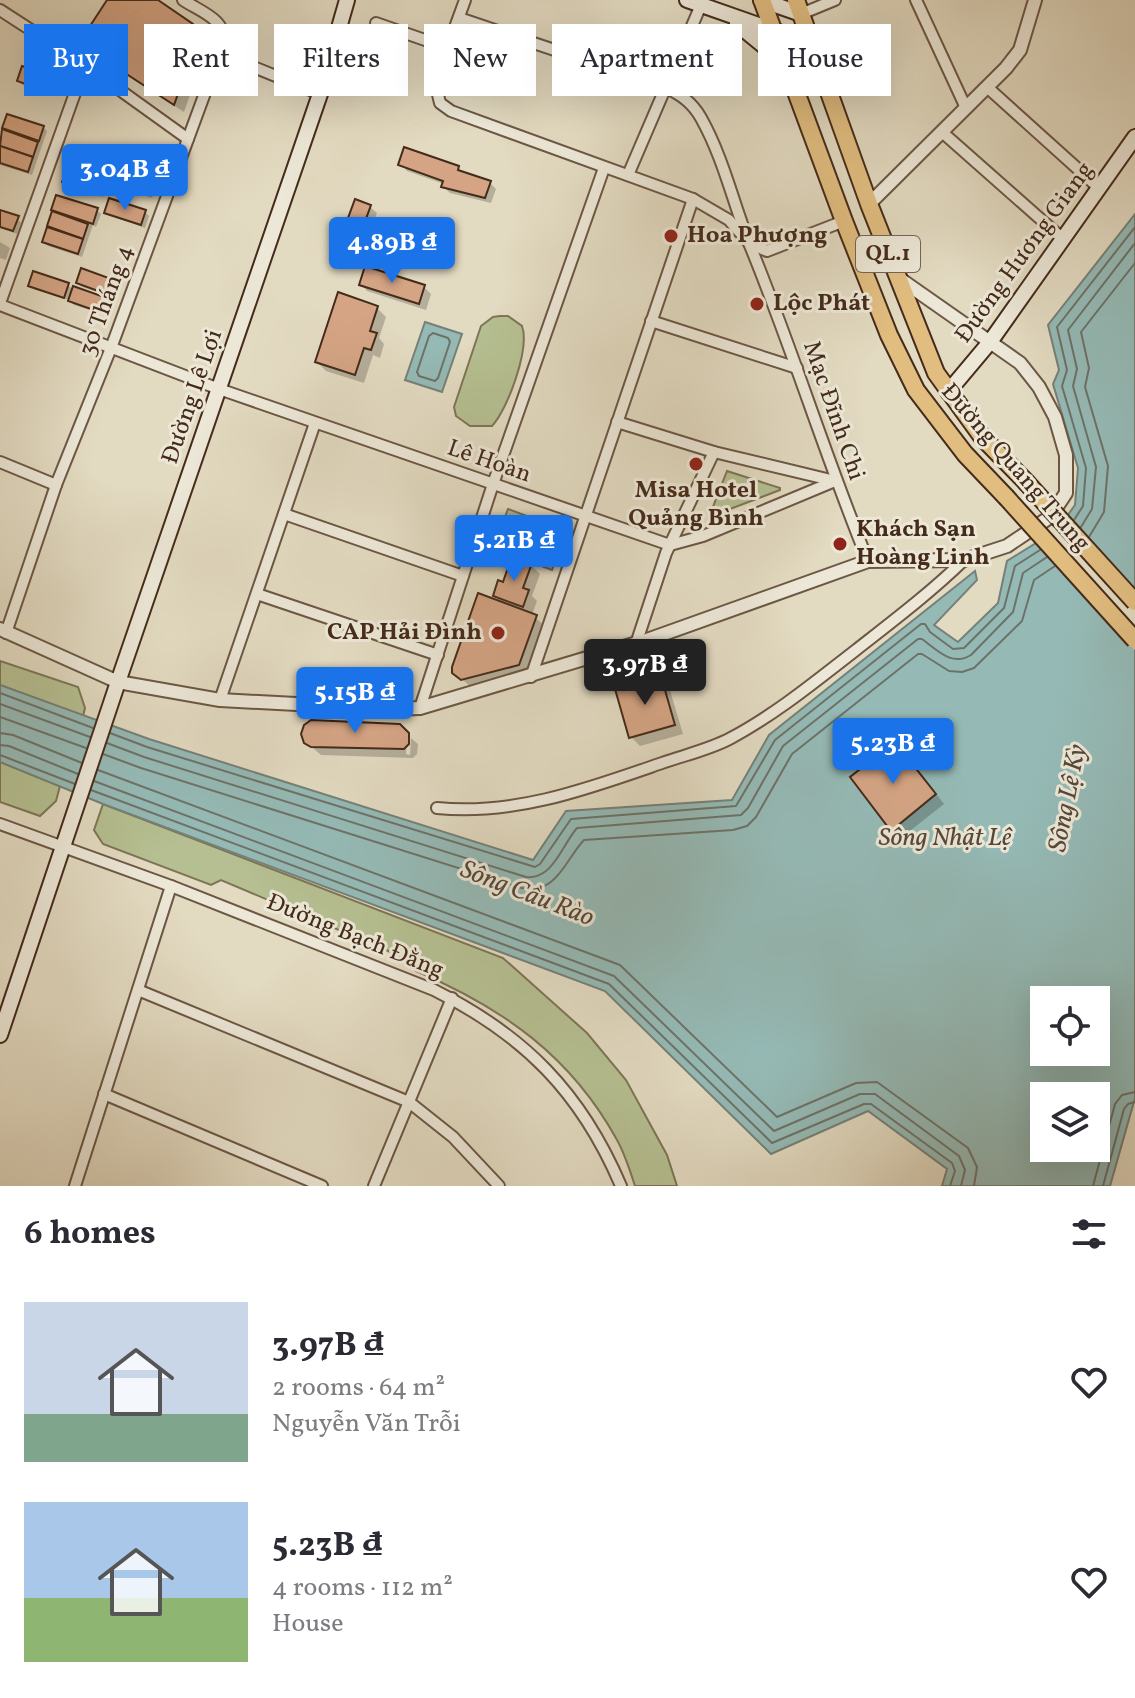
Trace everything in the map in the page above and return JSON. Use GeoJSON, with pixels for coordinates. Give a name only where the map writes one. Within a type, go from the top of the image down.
{"type":"FeatureCollection","features":[{"type":"Feature","properties":{"kind":"main road","name":"Đường Lê Lợi"},"geometry":{"type":"LineString","coordinates":[[340,24],[347,0]]}},
{"type":"Feature","properties":{"kind":"main road"},"geometry":{"type":"LineString","coordinates":[[762,0],[798,7]]}},
{"type":"Feature","properties":{"kind":"main road","name":"Đường Quang Trung"},"geometry":{"type":"LineString","coordinates":[[762,0],[771,24]]}},
{"type":"Feature","properties":{"kind":"main road"},"geometry":{"type":"LineString","coordinates":[[699,4],[758,25]]}},
{"type":"Feature","properties":{"kind":"main road"},"geometry":{"type":"LineString","coordinates":[[699,4],[758,40]]}},
{"type":"Feature","properties":{"kind":"main road","name":"Đường Lê Lợi"},"geometry":{"type":"LineString","coordinates":[[0,1035],[319,96]]}},
{"type":"Feature","properties":{"kind":"main road","name":"Đường Quang Trung"},"geometry":{"type":"LineString","coordinates":[[797,96],[889,335],[916,390],[965,454],[1135,640]]}},
{"type":"Feature","properties":{"kind":"main road","name":"Đường Quang Trung"},"geometry":{"type":"LineString","coordinates":[[829,96],[924,348],[948,392],[983,438],[1135,602]]}},
{"type":"Feature","properties":{"kind":"main road","name":"Đường Hương Giang"},"geometry":{"type":"LineString","coordinates":[[948,392],[990,342],[1135,137]]}},
{"type":"Feature","properties":{"kind":"main road"},"geometry":{"type":"LineString","coordinates":[[844,221],[869,204]]}},
{"type":"Feature","properties":{"kind":"street","name":"30 Tháng 4"},"geometry":{"type":"LineString","coordinates":[[183,0],[220,24]]}},
{"type":"Feature","properties":{"kind":"street"},"geometry":{"type":"LineString","coordinates":[[457,24],[465,0]]}},
{"type":"Feature","properties":{"kind":"street"},"geometry":{"type":"LineString","coordinates":[[798,7],[835,0]]}},
{"type":"Feature","properties":{"kind":"street"},"geometry":{"type":"LineString","coordinates":[[916,0],[966,108]]}},
{"type":"Feature","properties":{"kind":"street"},"geometry":{"type":"LineString","coordinates":[[869,204],[1020,50],[1035,0]]}},
{"type":"Feature","properties":{"kind":"street"},"geometry":{"type":"LineString","coordinates":[[691,24],[699,4]]}},
{"type":"Feature","properties":{"kind":"street"},"geometry":{"type":"LineString","coordinates":[[0,10],[24,26]]}},
{"type":"Feature","properties":{"kind":"street","name":"Mạc Đĩnh Chi"},"geometry":{"type":"LineString","coordinates":[[459,18],[552,49]]}},
{"type":"Feature","properties":{"kind":"street"},"geometry":{"type":"LineString","coordinates":[[376,23],[424,40]]}},
{"type":"Feature","properties":{"kind":"street"},"geometry":{"type":"LineString","coordinates":[[987,87],[1099,188]]}},
{"type":"Feature","properties":{"kind":"street"},"geometry":{"type":"LineString","coordinates":[[0,304],[74,96]]}},
{"type":"Feature","properties":{"kind":"street"},"geometry":{"type":"LineString","coordinates":[[128,96],[188,139]]}},
{"type":"Feature","properties":{"kind":"street","name":"30 Tháng 4"},"geometry":{"type":"LineString","coordinates":[[3,631],[204,96]]}},
{"type":"Feature","properties":{"kind":"street"},"geometry":{"type":"LineString","coordinates":[[438,96],[440,103],[451,111],[693,199],[729,220],[749,243],[767,251],[844,221]]}},
{"type":"Feature","properties":{"kind":"street"},"geometry":{"type":"LineString","coordinates":[[628,175],[661,96]]}},
{"type":"Feature","properties":{"kind":"street","name":"Mạc Đĩnh Chi"},"geometry":{"type":"LineString","coordinates":[[682,96],[701,118],[716,150],[749,243],[765,278],[835,481],[868,561]]}},
{"type":"Feature","properties":{"kind":"street"},"geometry":{"type":"LineString","coordinates":[[942,132],[1063,239]]}},
{"type":"Feature","properties":{"kind":"street"},"geometry":{"type":"LineString","coordinates":[[420,708],[493,484],[604,168]]}},
{"type":"Feature","properties":{"kind":"street"},"geometry":{"type":"LineString","coordinates":[[531,677],[693,199]]}},
{"type":"Feature","properties":{"kind":"street"},"geometry":{"type":"LineString","coordinates":[[3,631],[118,682],[220,700],[420,708],[636,644],[868,561],[964,560],[1007,546],[1050,517],[1066,493],[1066,455],[1055,417],[1039,387],[1020,363],[897,277]]}},
{"type":"Feature","properties":{"kind":"street","name":"Lê Hoàn"},"geometry":{"type":"LineString","coordinates":[[0,304],[219,389],[670,545]]}},
{"type":"Feature","properties":{"kind":"street"},"geometry":{"type":"LineString","coordinates":[[651,321],[797,368]]}},
{"type":"Feature","properties":{"kind":"street"},"geometry":{"type":"LineString","coordinates":[[617,422],[714,452],[835,481]]}},
{"type":"Feature","properties":{"kind":"street"},"geometry":{"type":"LineString","coordinates":[[220,700],[315,423]]}},
{"type":"Feature","properties":{"kind":"street"},"geometry":{"type":"LineString","coordinates":[[636,644],[670,545],[714,452]]}},
{"type":"Feature","properties":{"kind":"street"},"geometry":{"type":"LineString","coordinates":[[0,462],[56,485]]}},
{"type":"Feature","properties":{"kind":"street"},"geometry":{"type":"LineString","coordinates":[[670,545],[703,536],[835,481]]}},
{"type":"Feature","properties":{"kind":"street"},"geometry":{"type":"LineString","coordinates":[[284,514],[463,576]]}},
{"type":"Feature","properties":{"kind":"street"},"geometry":{"type":"LineString","coordinates":[[437,808],[466,811],[528,803],[610,781],[727,740],[759,722],[824,675],[937,587],[964,560]]}},
{"type":"Feature","properties":{"kind":"street"},"geometry":{"type":"LineString","coordinates":[[257,594],[438,655]]}},
{"type":"Feature","properties":{"kind":"street","name":"Đường Bạch Đằng"},"geometry":{"type":"LineString","coordinates":[[0,824],[171,886],[452,998],[474,1010],[521,1043],[564,1086],[611,1160],[621,1186]]}},
{"type":"Feature","properties":{"kind":"street"},"geometry":{"type":"LineString","coordinates":[[75,1186],[171,886]]}},
{"type":"Feature","properties":{"kind":"street"},"geometry":{"type":"LineString","coordinates":[[138,990],[409,1102],[453,1137],[499,1186]]}},
{"type":"Feature","properties":{"kind":"street"},"geometry":{"type":"LineString","coordinates":[[374,1186],[452,998]]}},
{"type":"Feature","properties":{"kind":"street"},"geometry":{"type":"LineString","coordinates":[[104,1094],[322,1186]]}},
{"type":"Feature","properties":{"kind":"green space"},"geometry":{"type":"Polygon","coordinates":[[[508,316],[522,326],[524,336],[516,378],[505,406],[492,426],[470,426],[456,416],[454,407],[481,326],[493,317],[508,316]]]}},
{"type":"Feature","properties":{"kind":"green space"},"geometry":{"type":"Polygon","coordinates":[[[727,471],[780,488],[780,490],[709,517],[727,471]]]}},
{"type":"Feature","properties":{"kind":"green space"},"geometry":{"type":"Polygon","coordinates":[[[508,509],[567,531],[552,570],[493,548],[508,509]]]}},
{"type":"Feature","properties":{"kind":"green space"},"geometry":{"type":"Polygon","coordinates":[[[0,661],[78,687],[85,708],[83,716],[0,685],[0,661]]]}},
{"type":"Feature","properties":{"kind":"green space"},"geometry":{"type":"Polygon","coordinates":[[[0,762],[60,786],[56,801],[40,816],[0,802],[0,762]]]}},
{"type":"Feature","properties":{"kind":"green space"},"geometry":{"type":"Polygon","coordinates":[[[103,804],[503,958],[587,1033],[626,1080],[667,1155],[677,1186],[635,1186],[617,1140],[599,1110],[556,1059],[506,1019],[448,985],[416,971],[412,961],[221,880],[211,885],[103,844],[94,830],[103,804]]]}},
{"type":"Feature","properties":{"kind":"water","name":"Sông Nhật Lệ"},"geometry":{"type":"Polygon","coordinates":[[[1135,214],[1135,1098],[1110,1186],[942,1186],[947,1169],[868,1111],[771,1154],[605,991],[103,804],[0,762],[0,685],[149,739],[533,860],[566,811],[732,800],[769,735],[975,571],[977,580],[934,625],[958,642],[998,603],[1007,561],[1057,530],[1075,505],[1078,468],[1053,384],[1059,370],[1048,325],[1135,214]]]}},
{"type":"Feature","properties":{"kind":"water"},"geometry":{"type":"Polygon","coordinates":[[[425,322],[462,334],[442,392],[405,380],[425,322]]]}},
{"type":"Feature","properties":{"kind":"pier"},"geometry":{"type":"Polygon","coordinates":[[[1063,514],[1135,591],[1135,650],[1036,538],[1054,527],[1063,514]]]}},
{"type":"Feature","properties":{"kind":"building"},"geometry":{"type":"Polygon","coordinates":[[[107,0],[158,0],[193,24],[144,24],[144,85],[128,75],[128,24],[91,24],[107,0]]]}},
{"type":"Feature","properties":{"kind":"building"},"geometry":{"type":"Polygon","coordinates":[[[22,66],[24,67],[24,83],[17,81],[22,66]]]}},
{"type":"Feature","properties":{"kind":"building"},"geometry":{"type":"Polygon","coordinates":[[[160,96],[177,96],[174,105],[160,96]]]}},
{"type":"Feature","properties":{"kind":"building"},"geometry":{"type":"Polygon","coordinates":[[[7,114],[44,126],[39,141],[2,128],[7,114]]]}},
{"type":"Feature","properties":{"kind":"building"},"geometry":{"type":"Polygon","coordinates":[[[2,129],[38,142],[33,157],[0,146],[2,129]]]}},
{"type":"Feature","properties":{"kind":"building"},"geometry":{"type":"Polygon","coordinates":[[[0,146],[33,157],[28,172],[0,163],[0,146]]]}},
{"type":"Feature","properties":{"kind":"building"},"geometry":{"type":"Polygon","coordinates":[[[404,147],[491,181],[485,198],[441,187],[443,181],[398,165],[404,147]]]}},
{"type":"Feature","properties":{"kind":"building"},"geometry":{"type":"Polygon","coordinates":[[[67,167],[104,179],[99,194],[62,182],[67,167]]]}},
{"type":"Feature","properties":{"kind":"building"},"geometry":{"type":"Polygon","coordinates":[[[117,168],[153,180],[148,195],[111,183],[117,168]]]}},
{"type":"Feature","properties":{"kind":"building"},"geometry":{"type":"Polygon","coordinates":[[[56,195],[98,208],[93,224],[51,210],[56,195]]]}},
{"type":"Feature","properties":{"kind":"building"},"geometry":{"type":"Polygon","coordinates":[[[109,198],[146,210],[141,225],[104,213],[109,198]]]}},
{"type":"Feature","properties":{"kind":"building"},"geometry":{"type":"Polygon","coordinates":[[[355,199],[371,205],[353,254],[337,248],[355,199]]]}},
{"type":"Feature","properties":{"kind":"building"},"geometry":{"type":"Polygon","coordinates":[[[0,210],[19,216],[13,231],[0,227],[0,210]]]}},
{"type":"Feature","properties":{"kind":"building"},"geometry":{"type":"Polygon","coordinates":[[[52,211],[88,224],[83,239],[47,226],[52,211]]]}},
{"type":"Feature","properties":{"kind":"building"},"geometry":{"type":"Polygon","coordinates":[[[47,227],[83,239],[78,254],[42,242],[47,227]]]}},
{"type":"Feature","properties":{"kind":"building"},"geometry":{"type":"Polygon","coordinates":[[[365,266],[425,285],[419,304],[359,285],[365,266]]]}},
{"type":"Feature","properties":{"kind":"building"},"geometry":{"type":"Polygon","coordinates":[[[81,268],[117,281],[112,296],[76,283],[81,268]]]}},
{"type":"Feature","properties":{"kind":"building"},"geometry":{"type":"Polygon","coordinates":[[[33,271],[69,283],[64,298],[28,286],[33,271]]]}},
{"type":"Feature","properties":{"kind":"building"},"geometry":{"type":"Polygon","coordinates":[[[73,286],[110,299],[105,314],[68,301],[73,286]]]}},
{"type":"Feature","properties":{"kind":"building"},"geometry":{"type":"Polygon","coordinates":[[[338,292],[378,306],[370,331],[377,333],[371,350],[364,348],[355,375],[315,362],[338,292]]]}},
{"type":"Feature","properties":{"kind":"building"},"geometry":{"type":"Polygon","coordinates":[[[512,556],[532,563],[523,588],[529,590],[523,607],[493,596],[498,580],[503,582],[512,556]]]}},
{"type":"Feature","properties":{"kind":"building","name":"CAP Hải Đình"},"geometry":{"type":"Polygon","coordinates":[[[478,593],[537,615],[519,665],[461,680],[452,673],[452,667],[478,593]]]}},
{"type":"Feature","properties":{"kind":"building"},"geometry":{"type":"Polygon","coordinates":[[[661,676],[675,725],[629,738],[615,689],[661,676]]]}},
{"type":"Feature","properties":{"kind":"building"},"geometry":{"type":"Polygon","coordinates":[[[311,720],[400,724],[409,733],[409,744],[404,749],[311,747],[304,743],[301,734],[304,725],[311,720]]]}},
{"type":"Feature","properties":{"kind":"building"},"geometry":{"type":"Polygon","coordinates":[[[895,742],[936,794],[891,831],[850,777],[895,742]]]}},
{"type":"Feature","properties":{"kind":"place","name":"Hoa Phượng"},"geometry":{"type":"Point","coordinates":[671,236]}},
{"type":"Feature","properties":{"kind":"place","name":"Lộc Phát"},"geometry":{"type":"Point","coordinates":[757,304]}},
{"type":"Feature","properties":{"kind":"place","name":"Misa Hotel Quảng Bình"},"geometry":{"type":"Point","coordinates":[696,464]}},
{"type":"Feature","properties":{"kind":"place","name":"Khách Sạn Hoàng Linh"},"geometry":{"type":"Point","coordinates":[840,544]}},
{"type":"Feature","properties":{"kind":"place","name":"CAP Hải Đình"},"geometry":{"type":"Point","coordinates":[498,633]}},
{"type":"Feature","properties":{"kind":"water label","name":"Sông Lệ Kỳ"},"geometry":{"type":"Point","coordinates":[1068,798]}},
{"type":"Feature","properties":{"kind":"water label","name":"Sông Cầu Rào"},"geometry":{"type":"Point","coordinates":[527,894]}}]}
